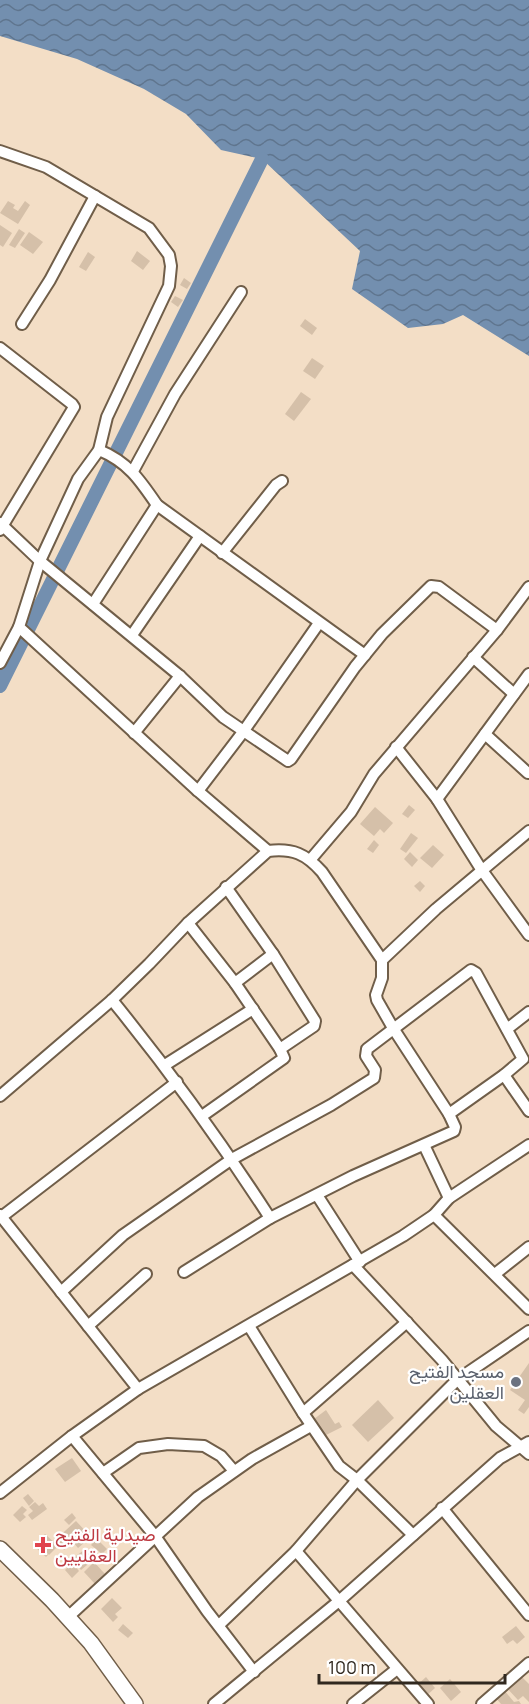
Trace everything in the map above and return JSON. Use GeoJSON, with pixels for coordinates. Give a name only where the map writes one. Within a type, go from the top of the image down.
{"type":"FeatureCollection","features":[{"type":"Feature","properties":{"kind":"street"},"geometry":{"type":"LineString","coordinates":[[0,151],[46,167],[149,228],[170,255],[171,266],[169,286],[107,417],[99,450],[78,479],[40,561],[20,627],[0,663]]}},
{"type":"Feature","properties":{"kind":"street"},"geometry":{"type":"LineString","coordinates":[[22,324],[50,280],[95,196]]}},
{"type":"Feature","properties":{"kind":"street"},"geometry":{"type":"LineString","coordinates":[[134,471],[175,394],[242,292]]}},
{"type":"Feature","properties":{"kind":"street"},"geometry":{"type":"LineString","coordinates":[[0,349],[74,407],[1,527],[180,676],[223,717],[285,761],[289,761],[341,686],[382,634],[431,586],[439,587],[497,630]]}},
{"type":"Feature","properties":{"kind":"street"},"geometry":{"type":"LineString","coordinates":[[99,450],[112,455],[134,471],[157,505],[365,655]]}},
{"type":"Feature","properties":{"kind":"street"},"geometry":{"type":"LineString","coordinates":[[222,553],[276,485],[282,481]]}},
{"type":"Feature","properties":{"kind":"street"},"geometry":{"type":"LineString","coordinates":[[93,604],[157,505]]}},
{"type":"Feature","properties":{"kind":"street"},"geometry":{"type":"LineString","coordinates":[[132,635],[200,536]]}},
{"type":"Feature","properties":{"kind":"street"},"geometry":{"type":"LineString","coordinates":[[311,859],[351,812],[374,774],[497,630],[529,586]]}},
{"type":"Feature","properties":{"kind":"street"},"geometry":{"type":"LineString","coordinates":[[198,791],[243,732],[319,623]]}},
{"type":"Feature","properties":{"kind":"street"},"geometry":{"type":"LineString","coordinates":[[20,627],[198,791],[268,851],[288,851],[311,859],[382,960],[382,978],[376,997],[455,1127],[454,1131],[386,1161],[270,1218],[184,1272]]}},
{"type":"Feature","properties":{"kind":"street"},"geometry":{"type":"LineString","coordinates":[[473,657],[514,694]]}},
{"type":"Feature","properties":{"kind":"street"},"geometry":{"type":"LineString","coordinates":[[437,800],[529,674]]}},
{"type":"Feature","properties":{"kind":"street"},"geometry":{"type":"LineString","coordinates":[[134,733],[180,676]]}},
{"type":"Feature","properties":{"kind":"street"},"geometry":{"type":"LineString","coordinates":[[485,734],[528,773]]}},
{"type":"Feature","properties":{"kind":"street"},"geometry":{"type":"LineString","coordinates":[[396,747],[437,800],[480,869],[529,935]]}},
{"type":"Feature","properties":{"kind":"street"},"geometry":{"type":"LineString","coordinates":[[382,960],[480,869],[529,831]]}},
{"type":"Feature","properties":{"kind":"street"},"geometry":{"type":"LineString","coordinates":[[0,1096],[112,1000],[226,887],[268,851]]}},
{"type":"Feature","properties":{"kind":"street"},"geometry":{"type":"LineString","coordinates":[[226,887],[273,954],[316,1024],[280,1049]]}},
{"type":"Feature","properties":{"kind":"street"},"geometry":{"type":"LineString","coordinates":[[189,923],[253,1008],[284,1056],[283,1061],[202,1116]]}},
{"type":"Feature","properties":{"kind":"street"},"geometry":{"type":"LineString","coordinates":[[235,983],[273,954]]}},
{"type":"Feature","properties":{"kind":"street"},"geometry":{"type":"LineString","coordinates":[[62,1292],[123,1235],[232,1159],[331,1105],[374,1078],[375,1070],[365,1052],[393,1028],[471,970],[476,973],[523,1059],[504,1075],[448,1113]]}},
{"type":"Feature","properties":{"kind":"street"},"geometry":{"type":"LineString","coordinates":[[112,1000],[165,1065],[202,1116],[270,1218]]}},
{"type":"Feature","properties":{"kind":"street"},"geometry":{"type":"LineString","coordinates":[[165,1065],[253,1008]]}},
{"type":"Feature","properties":{"kind":"street"},"geometry":{"type":"LineString","coordinates":[[507,1029],[529,1012]]}},
{"type":"Feature","properties":{"kind":"street"},"geometry":{"type":"LineString","coordinates":[[504,1075],[529,1111]]}},
{"type":"Feature","properties":{"kind":"street"},"geometry":{"type":"LineString","coordinates":[[138,1389],[1,1217],[177,1082]]}},
{"type":"Feature","properties":{"kind":"street"},"geometry":{"type":"LineString","coordinates":[[424,1145],[449,1198]]}},
{"type":"Feature","properties":{"kind":"street"},"geometry":{"type":"LineString","coordinates":[[0,1493],[72,1436],[138,1389],[411,1231],[434,1215],[449,1198],[529,1145]]}},
{"type":"Feature","properties":{"kind":"street"},"geometry":{"type":"LineString","coordinates":[[317,1195],[356,1264],[442,1360],[496,1426],[525,1444],[529,1454]]}},
{"type":"Feature","properties":{"kind":"street"},"geometry":{"type":"LineString","coordinates":[[434,1215],[529,1309]]}},
{"type":"Feature","properties":{"kind":"street"},"geometry":{"type":"LineString","coordinates":[[495,1274],[529,1247]]}},
{"type":"Feature","properties":{"kind":"street"},"geometry":{"type":"LineString","coordinates":[[88,1326],[146,1274]]}},
{"type":"Feature","properties":{"kind":"street"},"geometry":{"type":"LineString","coordinates":[[303,1413],[407,1322]]}},
{"type":"Feature","properties":{"kind":"street"},"geometry":{"type":"LineString","coordinates":[[249,1326],[311,1426],[339,1466],[357,1480],[413,1536]]}},
{"type":"Feature","properties":{"kind":"street"},"geometry":{"type":"LineString","coordinates":[[219,1625],[296,1551],[357,1480],[457,1380],[529,1330]]}},
{"type":"Feature","properties":{"kind":"street"},"geometry":{"type":"LineString","coordinates":[[68,1617],[198,1497],[271,1447],[311,1426]]}},
{"type":"Feature","properties":{"kind":"street"},"geometry":{"type":"LineString","coordinates":[[72,1436],[155,1536],[254,1672]]}},
{"type":"Feature","properties":{"kind":"street"},"geometry":{"type":"LineString","coordinates":[[103,1473],[139,1448],[168,1444],[204,1446],[221,1456],[234,1471]]}},
{"type":"Feature","properties":{"kind":"street"},"geometry":{"type":"LineString","coordinates":[[214,1704],[339,1600],[500,1458],[525,1444]]}},
{"type":"Feature","properties":{"kind":"street"},"geometry":{"type":"LineString","coordinates":[[442,1508],[529,1616]]}},
{"type":"Feature","properties":{"kind":"street"},"geometry":{"type":"LineString","coordinates":[[0,1549],[68,1617],[135,1704]]}},
{"type":"Feature","properties":{"kind":"street"},"geometry":{"type":"LineString","coordinates":[[296,1551],[428,1704]]}},
{"type":"Feature","properties":{"kind":"street"},"geometry":{"type":"LineString","coordinates":[[482,1704],[529,1663]]}},
{"type":"Feature","properties":{"kind":"street"},"geometry":{"type":"LineString","coordinates":[[353,1704],[397,1669]]}},
{"type":"Feature","properties":{"kind":"water"},"geometry":{"type":"Polygon","coordinates":[[[0,0],[529,0],[529,356],[463,315],[443,324],[408,328],[352,289],[360,251],[262,159],[221,150],[186,114],[144,89],[77,59],[0,36],[0,0]]]}},
{"type":"Feature","properties":{"kind":"building"},"geometry":{"type":"Polygon","coordinates":[[[8,201],[15,205],[13,208],[18,211],[25,201],[30,205],[18,224],[0,213],[8,201]]]}},
{"type":"Feature","properties":{"kind":"building"},"geometry":{"type":"Polygon","coordinates":[[[0,225],[12,233],[3,247],[0,245],[0,225]]]}},
{"type":"Feature","properties":{"kind":"building"},"geometry":{"type":"Polygon","coordinates":[[[19,229],[25,233],[15,248],[9,245],[19,229]]]}},
{"type":"Feature","properties":{"kind":"building"},"geometry":{"type":"Polygon","coordinates":[[[29,232],[43,242],[33,254],[20,245],[29,232]]]}},
{"type":"Feature","properties":{"kind":"building"},"geometry":{"type":"Polygon","coordinates":[[[137,251],[150,261],[143,270],[131,261],[137,251]]]}},
{"type":"Feature","properties":{"kind":"building"},"geometry":{"type":"Polygon","coordinates":[[[88,252],[95,257],[86,271],[79,267],[88,252]]]}},
{"type":"Feature","properties":{"kind":"building"},"geometry":{"type":"Polygon","coordinates":[[[184,278],[191,283],[187,289],[180,285],[184,278]]]}},
{"type":"Feature","properties":{"kind":"building"},"geometry":{"type":"Polygon","coordinates":[[[175,296],[183,300],[178,307],[171,302],[175,296]]]}},
{"type":"Feature","properties":{"kind":"building"},"geometry":{"type":"Polygon","coordinates":[[[305,319],[317,328],[312,335],[300,326],[305,319]]]}},
{"type":"Feature","properties":{"kind":"building"},"geometry":{"type":"Polygon","coordinates":[[[312,358],[324,366],[315,379],[303,371],[312,358]]]}},
{"type":"Feature","properties":{"kind":"building"},"geometry":{"type":"Polygon","coordinates":[[[301,392],[311,399],[294,421],[285,414],[301,392]]]}},
{"type":"Feature","properties":{"kind":"building"},"geometry":{"type":"Polygon","coordinates":[[[409,805],[415,810],[408,818],[402,814],[409,805]]]}},
{"type":"Feature","properties":{"kind":"building"},"geometry":{"type":"Polygon","coordinates":[[[375,807],[393,823],[384,833],[380,829],[374,836],[360,824],[375,807]]]}},
{"type":"Feature","properties":{"kind":"building"},"geometry":{"type":"Polygon","coordinates":[[[411,833],[418,838],[406,853],[400,849],[411,833]]]}},
{"type":"Feature","properties":{"kind":"building"},"geometry":{"type":"Polygon","coordinates":[[[374,840],[379,845],[373,853],[367,849],[374,840]]]}},
{"type":"Feature","properties":{"kind":"building"},"geometry":{"type":"Polygon","coordinates":[[[433,845],[444,855],[432,868],[420,858],[433,845]]]}},
{"type":"Feature","properties":{"kind":"building"},"geometry":{"type":"Polygon","coordinates":[[[410,852],[418,860],[412,867],[404,859],[410,852]]]}},
{"type":"Feature","properties":{"kind":"building"},"geometry":{"type":"Polygon","coordinates":[[[420,881],[425,886],[420,892],[414,886],[420,881]]]}},
{"type":"Feature","properties":{"kind":"building"},"geometry":{"type":"Polygon","coordinates":[[[529,1363],[529,1407],[524,1414],[518,1410],[525,1400],[510,1390],[529,1363]]]}},
{"type":"Feature","properties":{"kind":"building"},"geometry":{"type":"Polygon","coordinates":[[[378,1400],[394,1418],[368,1442],[352,1425],[378,1400]]]}},
{"type":"Feature","properties":{"kind":"building"},"geometry":{"type":"Polygon","coordinates":[[[326,1410],[335,1424],[339,1422],[342,1427],[320,1438],[310,1422],[326,1410]]]}},
{"type":"Feature","properties":{"kind":"building"},"geometry":{"type":"Polygon","coordinates":[[[72,1458],[81,1471],[65,1482],[55,1469],[72,1458]]]}},
{"type":"Feature","properties":{"kind":"building"},"geometry":{"type":"Polygon","coordinates":[[[28,1494],[34,1501],[29,1506],[23,1498],[28,1494]]]}},
{"type":"Feature","properties":{"kind":"building"},"geometry":{"type":"Polygon","coordinates":[[[35,1502],[39,1506],[43,1503],[47,1509],[32,1520],[28,1515],[33,1511],[29,1507],[35,1502]]]}},
{"type":"Feature","properties":{"kind":"building"},"geometry":{"type":"Polygon","coordinates":[[[22,1506],[27,1510],[23,1514],[26,1517],[20,1522],[13,1515],[22,1506]]]}},
{"type":"Feature","properties":{"kind":"building"},"geometry":{"type":"Polygon","coordinates":[[[72,1513],[76,1518],[69,1525],[64,1520],[72,1513]]]}},
{"type":"Feature","properties":{"kind":"building"},"geometry":{"type":"Polygon","coordinates":[[[76,1521],[91,1537],[78,1548],[73,1542],[64,1550],[55,1540],[76,1521]]]}},
{"type":"Feature","properties":{"kind":"building"},"geometry":{"type":"Polygon","coordinates":[[[45,1534],[58,1546],[49,1555],[37,1543],[45,1534]]]}},
{"type":"Feature","properties":{"kind":"building"},"geometry":{"type":"Polygon","coordinates":[[[97,1539],[107,1549],[102,1554],[91,1545],[97,1539]]]}},
{"type":"Feature","properties":{"kind":"building"},"geometry":{"type":"Polygon","coordinates":[[[36,1544],[48,1555],[46,1557],[34,1546],[36,1544]]]}},
{"type":"Feature","properties":{"kind":"building"},"geometry":{"type":"Polygon","coordinates":[[[84,1550],[93,1560],[81,1570],[72,1559],[84,1550]]]}},
{"type":"Feature","properties":{"kind":"building"},"geometry":{"type":"Polygon","coordinates":[[[69,1559],[79,1571],[72,1578],[65,1570],[69,1566],[65,1562],[69,1559]]]}},
{"type":"Feature","properties":{"kind":"building"},"geometry":{"type":"Polygon","coordinates":[[[94,1562],[105,1574],[95,1584],[84,1572],[94,1562]]]}},
{"type":"Feature","properties":{"kind":"building"},"geometry":{"type":"Polygon","coordinates":[[[112,1598],[122,1608],[115,1614],[118,1617],[113,1622],[101,1609],[112,1598]]]}},
{"type":"Feature","properties":{"kind":"building"},"geometry":{"type":"Polygon","coordinates":[[[123,1624],[133,1633],[128,1638],[118,1630],[123,1624]]]}},
{"type":"Feature","properties":{"kind":"building"},"geometry":{"type":"Polygon","coordinates":[[[516,1626],[525,1637],[517,1644],[513,1640],[507,1644],[502,1637],[516,1626]]]}},
{"type":"Feature","properties":{"kind":"building"},"geometry":{"type":"Polygon","coordinates":[[[520,1675],[529,1684],[529,1702],[523,1696],[518,1700],[506,1687],[520,1675]]]}},
{"type":"Feature","properties":{"kind":"building"},"geometry":{"type":"Polygon","coordinates":[[[426,1677],[435,1688],[425,1697],[415,1687],[426,1677]]]}},
{"type":"Feature","properties":{"kind":"building"},"geometry":{"type":"Polygon","coordinates":[[[450,1679],[461,1692],[451,1701],[440,1688],[450,1679]]]}},
{"type":"Feature","properties":{"kind":"building"},"geometry":{"type":"Polygon","coordinates":[[[504,1690],[514,1702],[519,1701],[521,1704],[501,1704],[495,1697],[504,1690]]]}},
{"type":"Feature","properties":{"kind":"waterway"},"geometry":{"type":"LineString","coordinates":[[0,686],[262,159]]}},
{"type":"Feature","properties":{"kind":"place","name":"مسجد الفتيح العقلين"},"geometry":{"type":"Point","coordinates":[516,1382]}},
{"type":"Feature","properties":{"kind":"place","name":"صيدلية الفتيح العقليين"},"geometry":{"type":"Point","coordinates":[43,1545]}}]}
